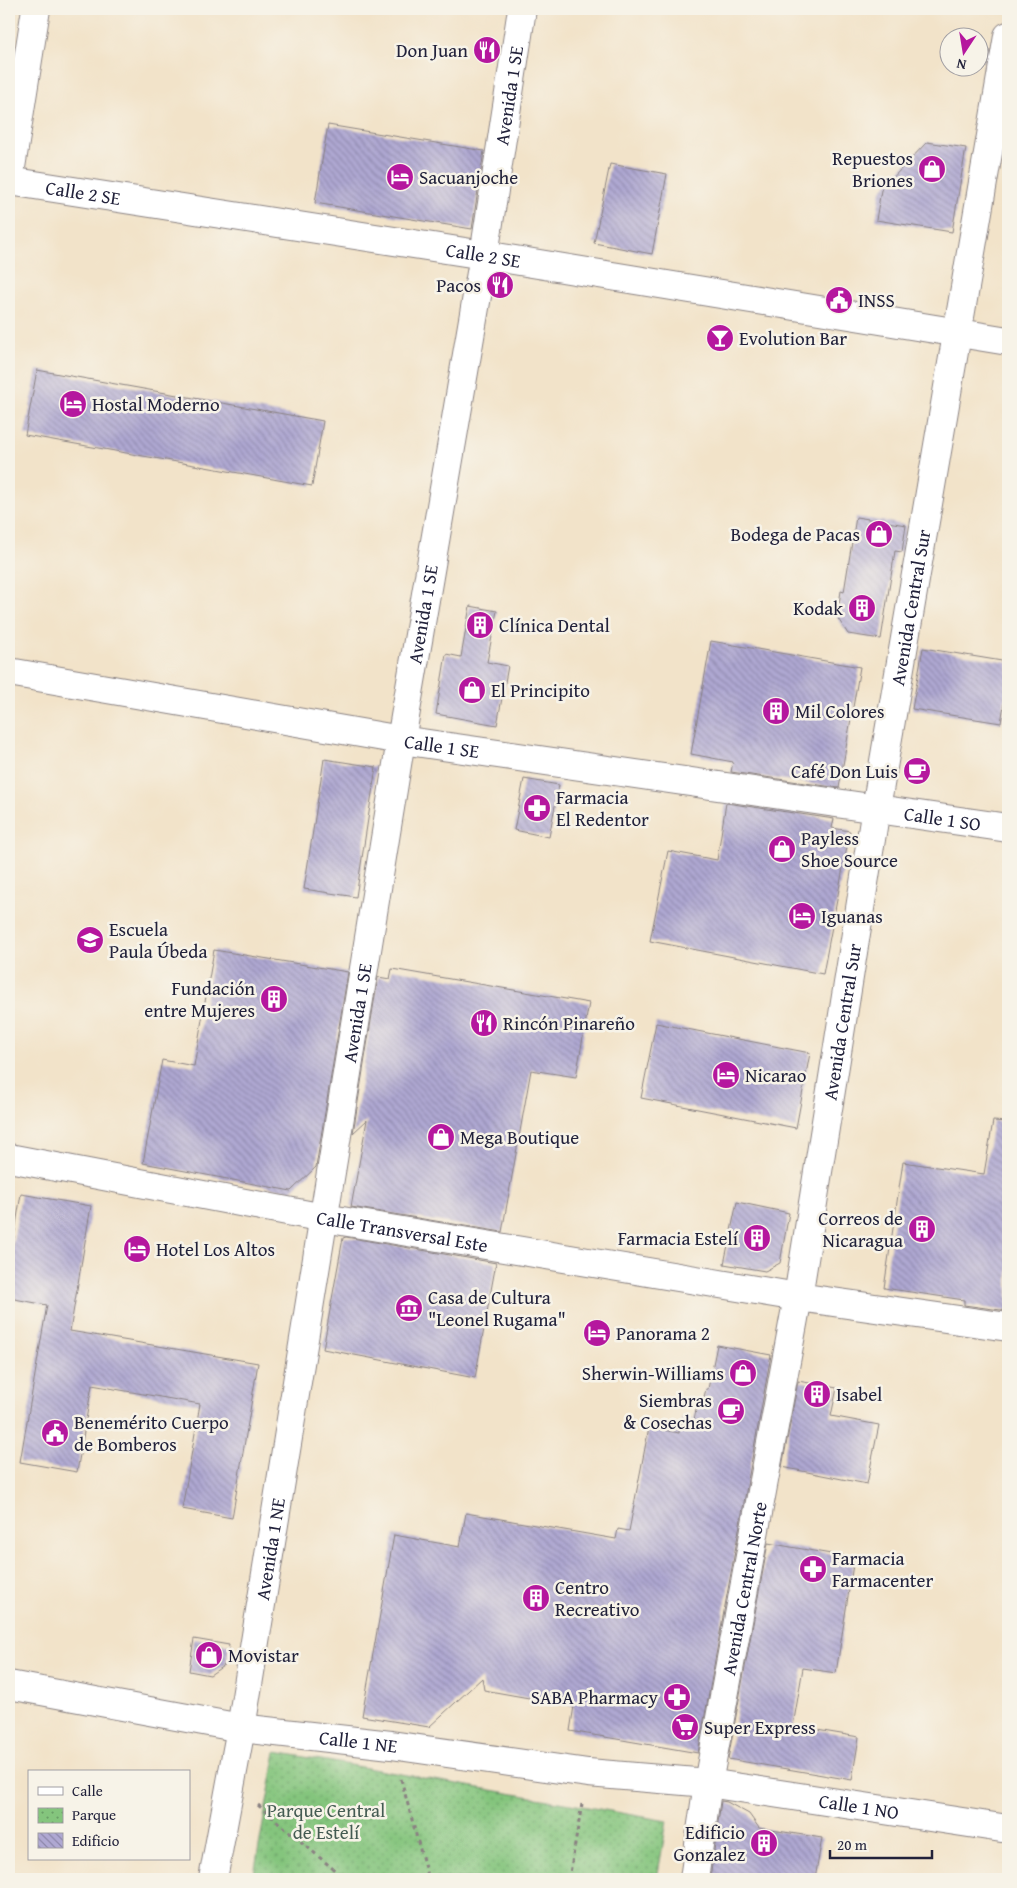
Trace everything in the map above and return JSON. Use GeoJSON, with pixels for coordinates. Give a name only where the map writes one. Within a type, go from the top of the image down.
{"type":"FeatureCollection","features":[{"type":"Feature","properties":{"kind":"street"},"geometry":{"type":"LineString","coordinates":[[9,180],[36,9]]}},
{"type":"Feature","properties":{"kind":"street","name":"Avenida 1 SE"},"geometry":{"type":"LineString","coordinates":[[324,1218],[401,740],[484,255],[522,9]]}},
{"type":"Feature","properties":{"kind":"street","name":"Avenida Central Sur"},"geometry":{"type":"LineString","coordinates":[[798,1297],[876,808],[1008,36]]}},
{"type":"Feature","properties":{"kind":"street","name":"Calle 2 SE"},"geometry":{"type":"LineString","coordinates":[[9,180],[484,255],[1008,341]]}},
{"type":"Feature","properties":{"kind":"street","name":"Calle 1 SE"},"geometry":{"type":"LineString","coordinates":[[9,672],[401,740],[876,808]]}},
{"type":"Feature","properties":{"kind":"street","name":"Calle 1 SO"},"geometry":{"type":"LineString","coordinates":[[876,808],[1008,828]]}},
{"type":"Feature","properties":{"kind":"street","name":"Calle Transversal Este"},"geometry":{"type":"LineString","coordinates":[[9,1158],[324,1218],[798,1297],[1008,1327]]}},
{"type":"Feature","properties":{"kind":"street","name":"Avenida 1 NE"},"geometry":{"type":"LineString","coordinates":[[213,1879],[231,1782],[324,1218]]}},
{"type":"Feature","properties":{"kind":"street","name":"Avenida Central Norte"},"geometry":{"type":"LineString","coordinates":[[694,1879],[708,1783],[798,1297]]}},
{"type":"Feature","properties":{"kind":"street","name":"Calle 1 NE"},"geometry":{"type":"LineString","coordinates":[[9,1685],[240,1728],[392,1745],[588,1773],[708,1783]]}},
{"type":"Feature","properties":{"kind":"street","name":"Calle 1 NO"},"geometry":{"type":"LineString","coordinates":[[708,1783],[1008,1828]]}},
{"type":"Feature","properties":{"kind":"path"},"geometry":{"type":"LineString","coordinates":[[392,1745],[428,1879]]}},
{"type":"Feature","properties":{"kind":"path"},"geometry":{"type":"LineString","coordinates":[[568,1879],[588,1773]]}},
{"type":"Feature","properties":{"kind":"path"},"geometry":{"type":"LineString","coordinates":[[231,1782],[345,1879]]}},
{"type":"Feature","properties":{"kind":"green space","name":"Parque Central de Estelí"},"geometry":{"type":"Polygon","coordinates":[[[276,1752],[667,1821],[657,1879],[253,1879],[276,1752]]]}},
{"type":"Feature","properties":{"kind":"building","name":"Sacuanjoche"},"geometry":{"type":"Polygon","coordinates":[[[328,125],[484,151],[472,229],[315,203],[328,125]]]}},
{"type":"Feature","properties":{"kind":"building","name":"Repuestos Briones"},"geometry":{"type":"Polygon","coordinates":[[[927,142],[966,148],[952,232],[876,220],[881,190],[927,142]]]}},
{"type":"Feature","properties":{"kind":"building"},"geometry":{"type":"Polygon","coordinates":[[[610,164],[667,174],[652,254],[594,243],[610,164]]]}},
{"type":"Feature","properties":{"kind":"building"},"geometry":{"type":"Polygon","coordinates":[[[37,370],[323,421],[312,486],[25,435],[37,370]]]}},
{"type":"Feature","properties":{"kind":"building"},"geometry":{"type":"Polygon","coordinates":[[[856,517],[906,525],[902,552],[895,551],[881,639],[848,634],[837,617],[841,591],[844,592],[856,517]]]}},
{"type":"Feature","properties":{"kind":"building","name":"El Principito"},"geometry":{"type":"Polygon","coordinates":[[[470,606],[497,611],[487,662],[508,666],[497,725],[436,714],[446,654],[461,657],[470,606]]]}},
{"type":"Feature","properties":{"kind":"building","name":"Mil Colores"},"geometry":{"type":"Polygon","coordinates":[[[711,641],[860,667],[839,788],[731,772],[733,762],[691,754],[711,641]]]}},
{"type":"Feature","properties":{"kind":"building"},"geometry":{"type":"Polygon","coordinates":[[[923,648],[1008,662],[1008,680],[1001,723],[912,709],[923,648]]]}},
{"type":"Feature","properties":{"kind":"building"},"geometry":{"type":"Polygon","coordinates":[[[324,759],[376,767],[356,897],[304,889],[324,759]]]}},
{"type":"Feature","properties":{"kind":"building","name":"Farmacia El Redentor"},"geometry":{"type":"Polygon","coordinates":[[[524,779],[559,785],[549,837],[514,830],[524,779]]]}},
{"type":"Feature","properties":{"kind":"building"},"geometry":{"type":"Polygon","coordinates":[[[726,803],[834,819],[832,828],[850,831],[823,974],[650,941],[668,851],[717,860],[726,803]]]}},
{"type":"Feature","properties":{"kind":"building"},"geometry":{"type":"Polygon","coordinates":[[[214,950],[348,972],[316,1167],[291,1191],[143,1163],[162,1060],[194,1066],[214,950]]]}},
{"type":"Feature","properties":{"kind":"building"},"geometry":{"type":"Polygon","coordinates":[[[392,969],[589,1003],[576,1077],[531,1070],[502,1232],[351,1207],[367,1120],[353,1133],[378,977],[390,979],[392,969]]]}},
{"type":"Feature","properties":{"kind":"building","name":"Nicarao"},"geometry":{"type":"Polygon","coordinates":[[[656,1023],[810,1053],[796,1128],[641,1098],[656,1023]]]}},
{"type":"Feature","properties":{"kind":"building"},"geometry":{"type":"Polygon","coordinates":[[[993,1121],[1008,1122],[1008,1311],[964,1305],[964,1300],[884,1288],[903,1162],[984,1174],[993,1121]]]}},
{"type":"Feature","properties":{"kind":"building","name":"Benemérito Cuerpo de Bomberos"},"geometry":{"type":"Polygon","coordinates":[[[21,1194],[91,1206],[70,1331],[258,1363],[232,1518],[182,1509],[200,1404],[92,1385],[77,1472],[20,1462],[47,1305],[9,1298],[9,1267],[21,1194]]]}},
{"type":"Feature","properties":{"kind":"building","name":"Farmacia Estelí"},"geometry":{"type":"Polygon","coordinates":[[[737,1202],[789,1213],[780,1263],[765,1271],[724,1264],[737,1202]]]}},
{"type":"Feature","properties":{"kind":"building","name":"Casa de Cultura \"Leonel Rugama\""},"geometry":{"type":"Polygon","coordinates":[[[343,1238],[496,1263],[475,1378],[323,1349],[343,1238]]]}},
{"type":"Feature","properties":{"kind":"building"},"geometry":{"type":"Polygon","coordinates":[[[717,1345],[771,1355],[698,1753],[570,1731],[574,1706],[484,1690],[482,1678],[429,1727],[362,1716],[394,1535],[460,1547],[466,1513],[616,1539],[618,1529],[629,1531],[649,1427],[679,1433],[682,1418],[694,1420],[698,1400],[703,1401],[706,1389],[708,1389],[717,1345]]]}},
{"type":"Feature","properties":{"kind":"building"},"geometry":{"type":"Polygon","coordinates":[[[798,1381],[837,1388],[831,1416],[879,1425],[867,1484],[782,1467],[798,1381]]]}},
{"type":"Feature","properties":{"kind":"building"},"geometry":{"type":"Polygon","coordinates":[[[768,1543],[854,1558],[836,1673],[803,1668],[793,1726],[859,1737],[852,1780],[728,1759],[768,1543]]]}},
{"type":"Feature","properties":{"kind":"building","name":"Movistar"},"geometry":{"type":"Polygon","coordinates":[[[194,1639],[229,1645],[226,1664],[210,1675],[189,1671],[194,1639]]]}},
{"type":"Feature","properties":{"kind":"building","name":"Edificio Gonzalez"},"geometry":{"type":"Polygon","coordinates":[[[721,1801],[727,1802],[749,1814],[759,1828],[822,1838],[815,1879],[710,1879],[721,1801]]]}},
{"type":"Feature","properties":{"kind":"place","name":"Don Juan"},"geometry":{"type":"Point","coordinates":[487,50]}},
{"type":"Feature","properties":{"kind":"place","name":"Repuestos Briones"},"geometry":{"type":"Point","coordinates":[932,169]}},
{"type":"Feature","properties":{"kind":"place","name":"Sacuanjoche"},"geometry":{"type":"Point","coordinates":[400,177]}},
{"type":"Feature","properties":{"kind":"place","name":"Pacos"},"geometry":{"type":"Point","coordinates":[500,285]}},
{"type":"Feature","properties":{"kind":"place","name":"INSS"},"geometry":{"type":"Point","coordinates":[839,300]}},
{"type":"Feature","properties":{"kind":"place","name":"Evolution Bar"},"geometry":{"type":"Point","coordinates":[720,338]}},
{"type":"Feature","properties":{"kind":"place","name":"Hostal Moderno"},"geometry":{"type":"Point","coordinates":[73,404]}},
{"type":"Feature","properties":{"kind":"place","name":"Bodega de Pacas"},"geometry":{"type":"Point","coordinates":[879,534]}},
{"type":"Feature","properties":{"kind":"place","name":"Kodak"},"geometry":{"type":"Point","coordinates":[862,608]}},
{"type":"Feature","properties":{"kind":"place","name":"Clínica Dental"},"geometry":{"type":"Point","coordinates":[480,625]}},
{"type":"Feature","properties":{"kind":"place","name":"El Principito"},"geometry":{"type":"Point","coordinates":[472,690]}},
{"type":"Feature","properties":{"kind":"place","name":"Mil Colores"},"geometry":{"type":"Point","coordinates":[776,711]}},
{"type":"Feature","properties":{"kind":"place","name":"Café Don Luis"},"geometry":{"type":"Point","coordinates":[917,771]}},
{"type":"Feature","properties":{"kind":"place","name":"Farmacia El Redentor"},"geometry":{"type":"Point","coordinates":[537,808]}},
{"type":"Feature","properties":{"kind":"place","name":"Payless Shoe Source"},"geometry":{"type":"Point","coordinates":[782,849]}},
{"type":"Feature","properties":{"kind":"place","name":"Iguanas"},"geometry":{"type":"Point","coordinates":[802,916]}},
{"type":"Feature","properties":{"kind":"place","name":"Escuela Paula Úbeda"},"geometry":{"type":"Point","coordinates":[90,940]}},
{"type":"Feature","properties":{"kind":"place","name":"Fundación entre Mujeres"},"geometry":{"type":"Point","coordinates":[274,999]}},
{"type":"Feature","properties":{"kind":"place","name":"Rincón Pinareño"},"geometry":{"type":"Point","coordinates":[484,1023]}},
{"type":"Feature","properties":{"kind":"place","name":"Nicarao"},"geometry":{"type":"Point","coordinates":[726,1075]}},
{"type":"Feature","properties":{"kind":"place","name":"Mega Boutique"},"geometry":{"type":"Point","coordinates":[441,1137]}},
{"type":"Feature","properties":{"kind":"place","name":"Correos de Nicaragua"},"geometry":{"type":"Point","coordinates":[922,1229]}},
{"type":"Feature","properties":{"kind":"place","name":"Farmacia Estelí"},"geometry":{"type":"Point","coordinates":[757,1238]}},
{"type":"Feature","properties":{"kind":"place","name":"Hotel Los Altos"},"geometry":{"type":"Point","coordinates":[137,1249]}},
{"type":"Feature","properties":{"kind":"place","name":"Casa de Cultura \"Leonel Rugama\""},"geometry":{"type":"Point","coordinates":[409,1308]}},
{"type":"Feature","properties":{"kind":"place","name":"Panorama 2"},"geometry":{"type":"Point","coordinates":[597,1333]}},
{"type":"Feature","properties":{"kind":"place","name":"Sherwin-Williams"},"geometry":{"type":"Point","coordinates":[743,1373]}},
{"type":"Feature","properties":{"kind":"place","name":"Isabel"},"geometry":{"type":"Point","coordinates":[817,1394]}},
{"type":"Feature","properties":{"kind":"place","name":"Siembras & Cosechas"},"geometry":{"type":"Point","coordinates":[731,1411]}},
{"type":"Feature","properties":{"kind":"place","name":"Benemérito Cuerpo de Bomberos"},"geometry":{"type":"Point","coordinates":[55,1433]}},
{"type":"Feature","properties":{"kind":"place","name":"Farmacia Farmacenter"},"geometry":{"type":"Point","coordinates":[813,1569]}},
{"type":"Feature","properties":{"kind":"place","name":"Centro Recreativo"},"geometry":{"type":"Point","coordinates":[536,1598]}},
{"type":"Feature","properties":{"kind":"place","name":"Movistar"},"geometry":{"type":"Point","coordinates":[209,1655]}},
{"type":"Feature","properties":{"kind":"place","name":"SABA Pharmacy"},"geometry":{"type":"Point","coordinates":[677,1697]}},
{"type":"Feature","properties":{"kind":"place","name":"Super Express"},"geometry":{"type":"Point","coordinates":[685,1727]}},
{"type":"Feature","properties":{"kind":"place","name":"Edificio Gonzalez"},"geometry":{"type":"Point","coordinates":[764,1843]}}]}
